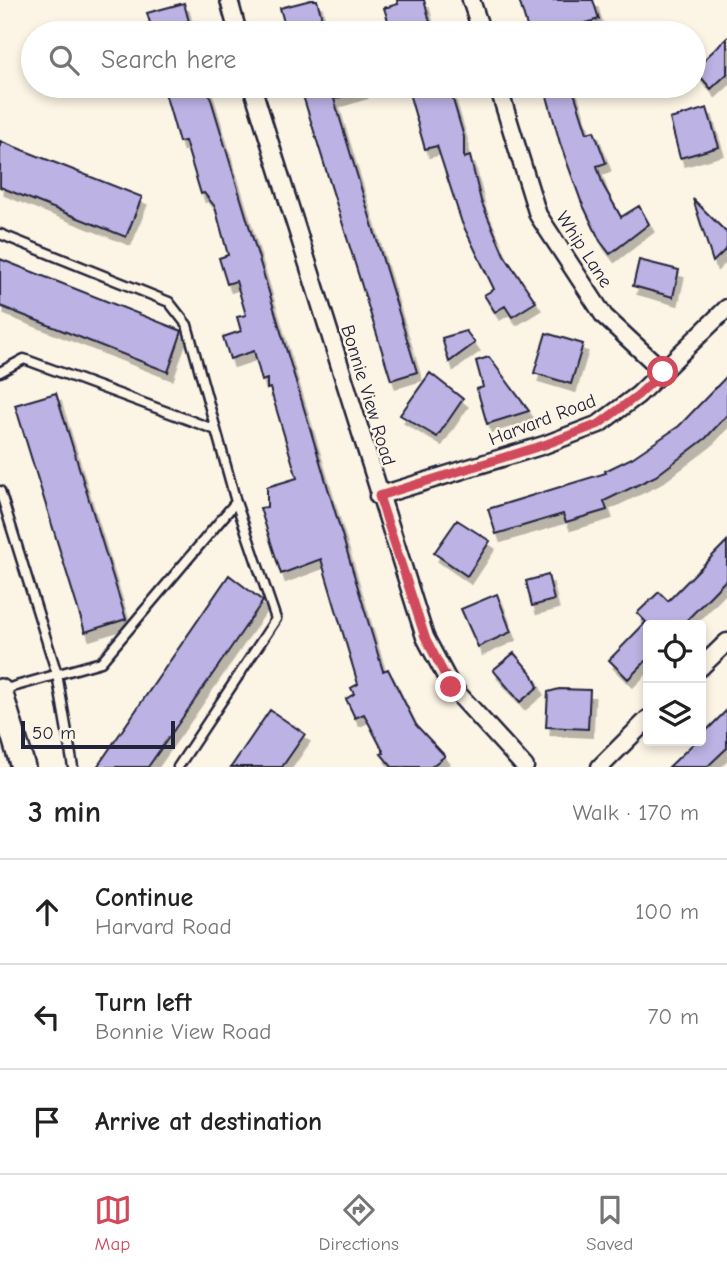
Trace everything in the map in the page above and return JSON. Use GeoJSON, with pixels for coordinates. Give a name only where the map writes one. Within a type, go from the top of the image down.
{"type":"FeatureCollection","features":[{"type":"Feature","properties":{"kind":"main road"},"geometry":{"type":"LineString","coordinates":[[0,691],[23,767]]}},
{"type":"Feature","properties":{"kind":"street"},"geometry":{"type":"LineString","coordinates":[[229,0],[235,21]]}},
{"type":"Feature","properties":{"kind":"street"},"geometry":{"type":"LineString","coordinates":[[471,0],[478,21]]}},
{"type":"Feature","properties":{"kind":"street","name":"Bonnie View Road"},"geometry":{"type":"LineString","coordinates":[[256,98],[425,637],[451,687],[525,767]]}},
{"type":"Feature","properties":{"kind":"street","name":"Whip Lane"},"geometry":{"type":"LineString","coordinates":[[502,98],[538,215],[604,316],[663,372]]}},
{"type":"Feature","properties":{"kind":"street","name":"Harvard Road"},"geometry":{"type":"LineString","coordinates":[[379,496],[544,445],[599,424],[638,395],[727,308]]}},
{"type":"Feature","properties":{"kind":"street"},"geometry":{"type":"LineString","coordinates":[[706,662],[727,642]]}},
{"type":"Feature","properties":{"kind":"street"},"geometry":{"type":"LineString","coordinates":[[600,767],[643,724]]}},
{"type":"Feature","properties":{"kind":"lane"},"geometry":{"type":"LineString","coordinates":[[0,234],[169,302],[187,324],[236,502],[276,619],[178,767]]}},
{"type":"Feature","properties":{"kind":"lane"},"geometry":{"type":"LineString","coordinates":[[0,372],[24,359],[216,430]]}},
{"type":"Feature","properties":{"kind":"lane"},"geometry":{"type":"LineString","coordinates":[[0,491],[57,674],[73,767]]}},
{"type":"Feature","properties":{"kind":"lane"},"geometry":{"type":"LineString","coordinates":[[0,691],[101,662],[236,502]]}},
{"type":"Feature","properties":{"kind":"building"},"geometry":{"type":"Polygon","coordinates":[[[317,0],[323,21],[284,21],[280,8],[317,0]]]}},
{"type":"Feature","properties":{"kind":"building"},"geometry":{"type":"Polygon","coordinates":[[[397,0],[424,0],[430,21],[388,21],[384,8],[398,4],[397,0]]]}},
{"type":"Feature","properties":{"kind":"building"},"geometry":{"type":"Polygon","coordinates":[[[519,0],[593,0],[599,19],[592,21],[525,21],[519,0]]]}},
{"type":"Feature","properties":{"kind":"building"},"geometry":{"type":"Polygon","coordinates":[[[184,3],[189,21],[149,21],[147,13],[184,3]]]}},
{"type":"Feature","properties":{"kind":"building"},"geometry":{"type":"Polygon","coordinates":[[[727,38],[727,74],[711,89],[706,83],[706,58],[727,38]]]}},
{"type":"Feature","properties":{"kind":"building"},"geometry":{"type":"Polygon","coordinates":[[[166,98],[211,98],[383,671],[388,669],[416,725],[445,756],[431,767],[392,767],[381,754],[384,753],[364,714],[355,718],[346,699],[354,694],[351,688],[358,684],[321,559],[281,574],[260,508],[267,507],[267,487],[297,478],[270,388],[267,389],[267,379],[262,381],[254,351],[230,359],[223,337],[241,331],[237,317],[246,315],[236,281],[227,284],[219,258],[228,255],[215,207],[204,193],[201,194],[185,141],[179,142],[166,98]]]}},
{"type":"Feature","properties":{"kind":"building"},"geometry":{"type":"Polygon","coordinates":[[[304,98],[337,98],[334,99],[417,372],[391,380],[304,98]]]}},
{"type":"Feature","properties":{"kind":"building"},"geometry":{"type":"Polygon","coordinates":[[[410,98],[453,98],[464,137],[464,158],[470,156],[481,201],[504,255],[536,302],[512,317],[505,306],[495,312],[484,295],[494,289],[462,223],[437,146],[425,149],[410,98]]]}},
{"type":"Feature","properties":{"kind":"building"},"geometry":{"type":"Polygon","coordinates":[[[548,98],[576,98],[587,133],[594,131],[606,163],[597,166],[603,185],[621,217],[639,206],[649,224],[610,254],[600,241],[581,201],[548,98]]]}},
{"type":"Feature","properties":{"kind":"building"},"geometry":{"type":"Polygon","coordinates":[[[707,108],[719,147],[680,158],[670,119],[707,108]]]}},
{"type":"Feature","properties":{"kind":"building"},"geometry":{"type":"Polygon","coordinates":[[[0,141],[142,197],[126,237],[0,187],[0,141]]]}},
{"type":"Feature","properties":{"kind":"building"},"geometry":{"type":"Polygon","coordinates":[[[693,199],[727,233],[727,248],[713,262],[693,199]]]}},
{"type":"Feature","properties":{"kind":"building"},"geometry":{"type":"Polygon","coordinates":[[[0,259],[182,331],[168,372],[0,306],[0,259]]]}},
{"type":"Feature","properties":{"kind":"building"},"geometry":{"type":"Polygon","coordinates":[[[639,260],[679,270],[673,297],[633,286],[639,260]]]}},
{"type":"Feature","properties":{"kind":"building"},"geometry":{"type":"Polygon","coordinates":[[[466,331],[475,343],[449,362],[442,338],[466,331]]]}},
{"type":"Feature","properties":{"kind":"building"},"geometry":{"type":"Polygon","coordinates":[[[546,333],[583,344],[571,384],[534,373],[546,333]]]}},
{"type":"Feature","properties":{"kind":"building"},"geometry":{"type":"Polygon","coordinates":[[[489,357],[529,411],[487,424],[477,389],[483,387],[476,361],[489,357]]]}},
{"type":"Feature","properties":{"kind":"building"},"geometry":{"type":"Polygon","coordinates":[[[430,373],[463,399],[437,437],[400,415],[430,373]]]}},
{"type":"Feature","properties":{"kind":"building"},"geometry":{"type":"Polygon","coordinates":[[[727,376],[727,415],[706,438],[656,476],[604,501],[607,510],[566,522],[563,514],[496,534],[488,509],[606,473],[605,471],[632,458],[679,426],[727,376]]]}},
{"type":"Feature","properties":{"kind":"building"},"geometry":{"type":"Polygon","coordinates":[[[56,393],[126,619],[85,632],[15,405],[56,393]]]}},
{"type":"Feature","properties":{"kind":"building"},"geometry":{"type":"Polygon","coordinates":[[[457,520],[490,541],[467,576],[434,553],[457,520]]]}},
{"type":"Feature","properties":{"kind":"building"},"geometry":{"type":"Polygon","coordinates":[[[727,541],[727,579],[687,620],[644,620],[637,613],[659,592],[668,601],[727,541]]]}},
{"type":"Feature","properties":{"kind":"building"},"geometry":{"type":"Polygon","coordinates":[[[229,575],[263,601],[148,767],[97,767],[229,575]]]}},
{"type":"Feature","properties":{"kind":"building"},"geometry":{"type":"Polygon","coordinates":[[[548,575],[554,600],[532,606],[526,581],[548,575]]]}},
{"type":"Feature","properties":{"kind":"building"},"geometry":{"type":"Polygon","coordinates":[[[497,594],[511,632],[478,647],[461,609],[497,594]]]}},
{"type":"Feature","properties":{"kind":"building"},"geometry":{"type":"Polygon","coordinates":[[[643,625],[643,664],[628,679],[609,660],[643,625]]]}},
{"type":"Feature","properties":{"kind":"building"},"geometry":{"type":"Polygon","coordinates":[[[514,653],[533,675],[538,687],[520,702],[493,670],[514,653]]]}},
{"type":"Feature","properties":{"kind":"building"},"geometry":{"type":"Polygon","coordinates":[[[559,689],[590,690],[588,729],[546,727],[548,692],[559,689]]]}},
{"type":"Feature","properties":{"kind":"building"},"geometry":{"type":"Polygon","coordinates":[[[270,710],[305,734],[282,767],[231,767],[270,710]]]}},
{"type":"Feature","properties":{"kind":"building"},"geometry":{"type":"Polygon","coordinates":[[[727,710],[727,748],[707,767],[669,767],[691,746],[706,746],[706,731],[727,710]]]}},
{"type":"Feature","properties":{"kind":"route"},"geometry":{"type":"LineString","coordinates":[[451,687],[425,637],[379,496],[544,445],[599,424],[663,372]]}}]}
